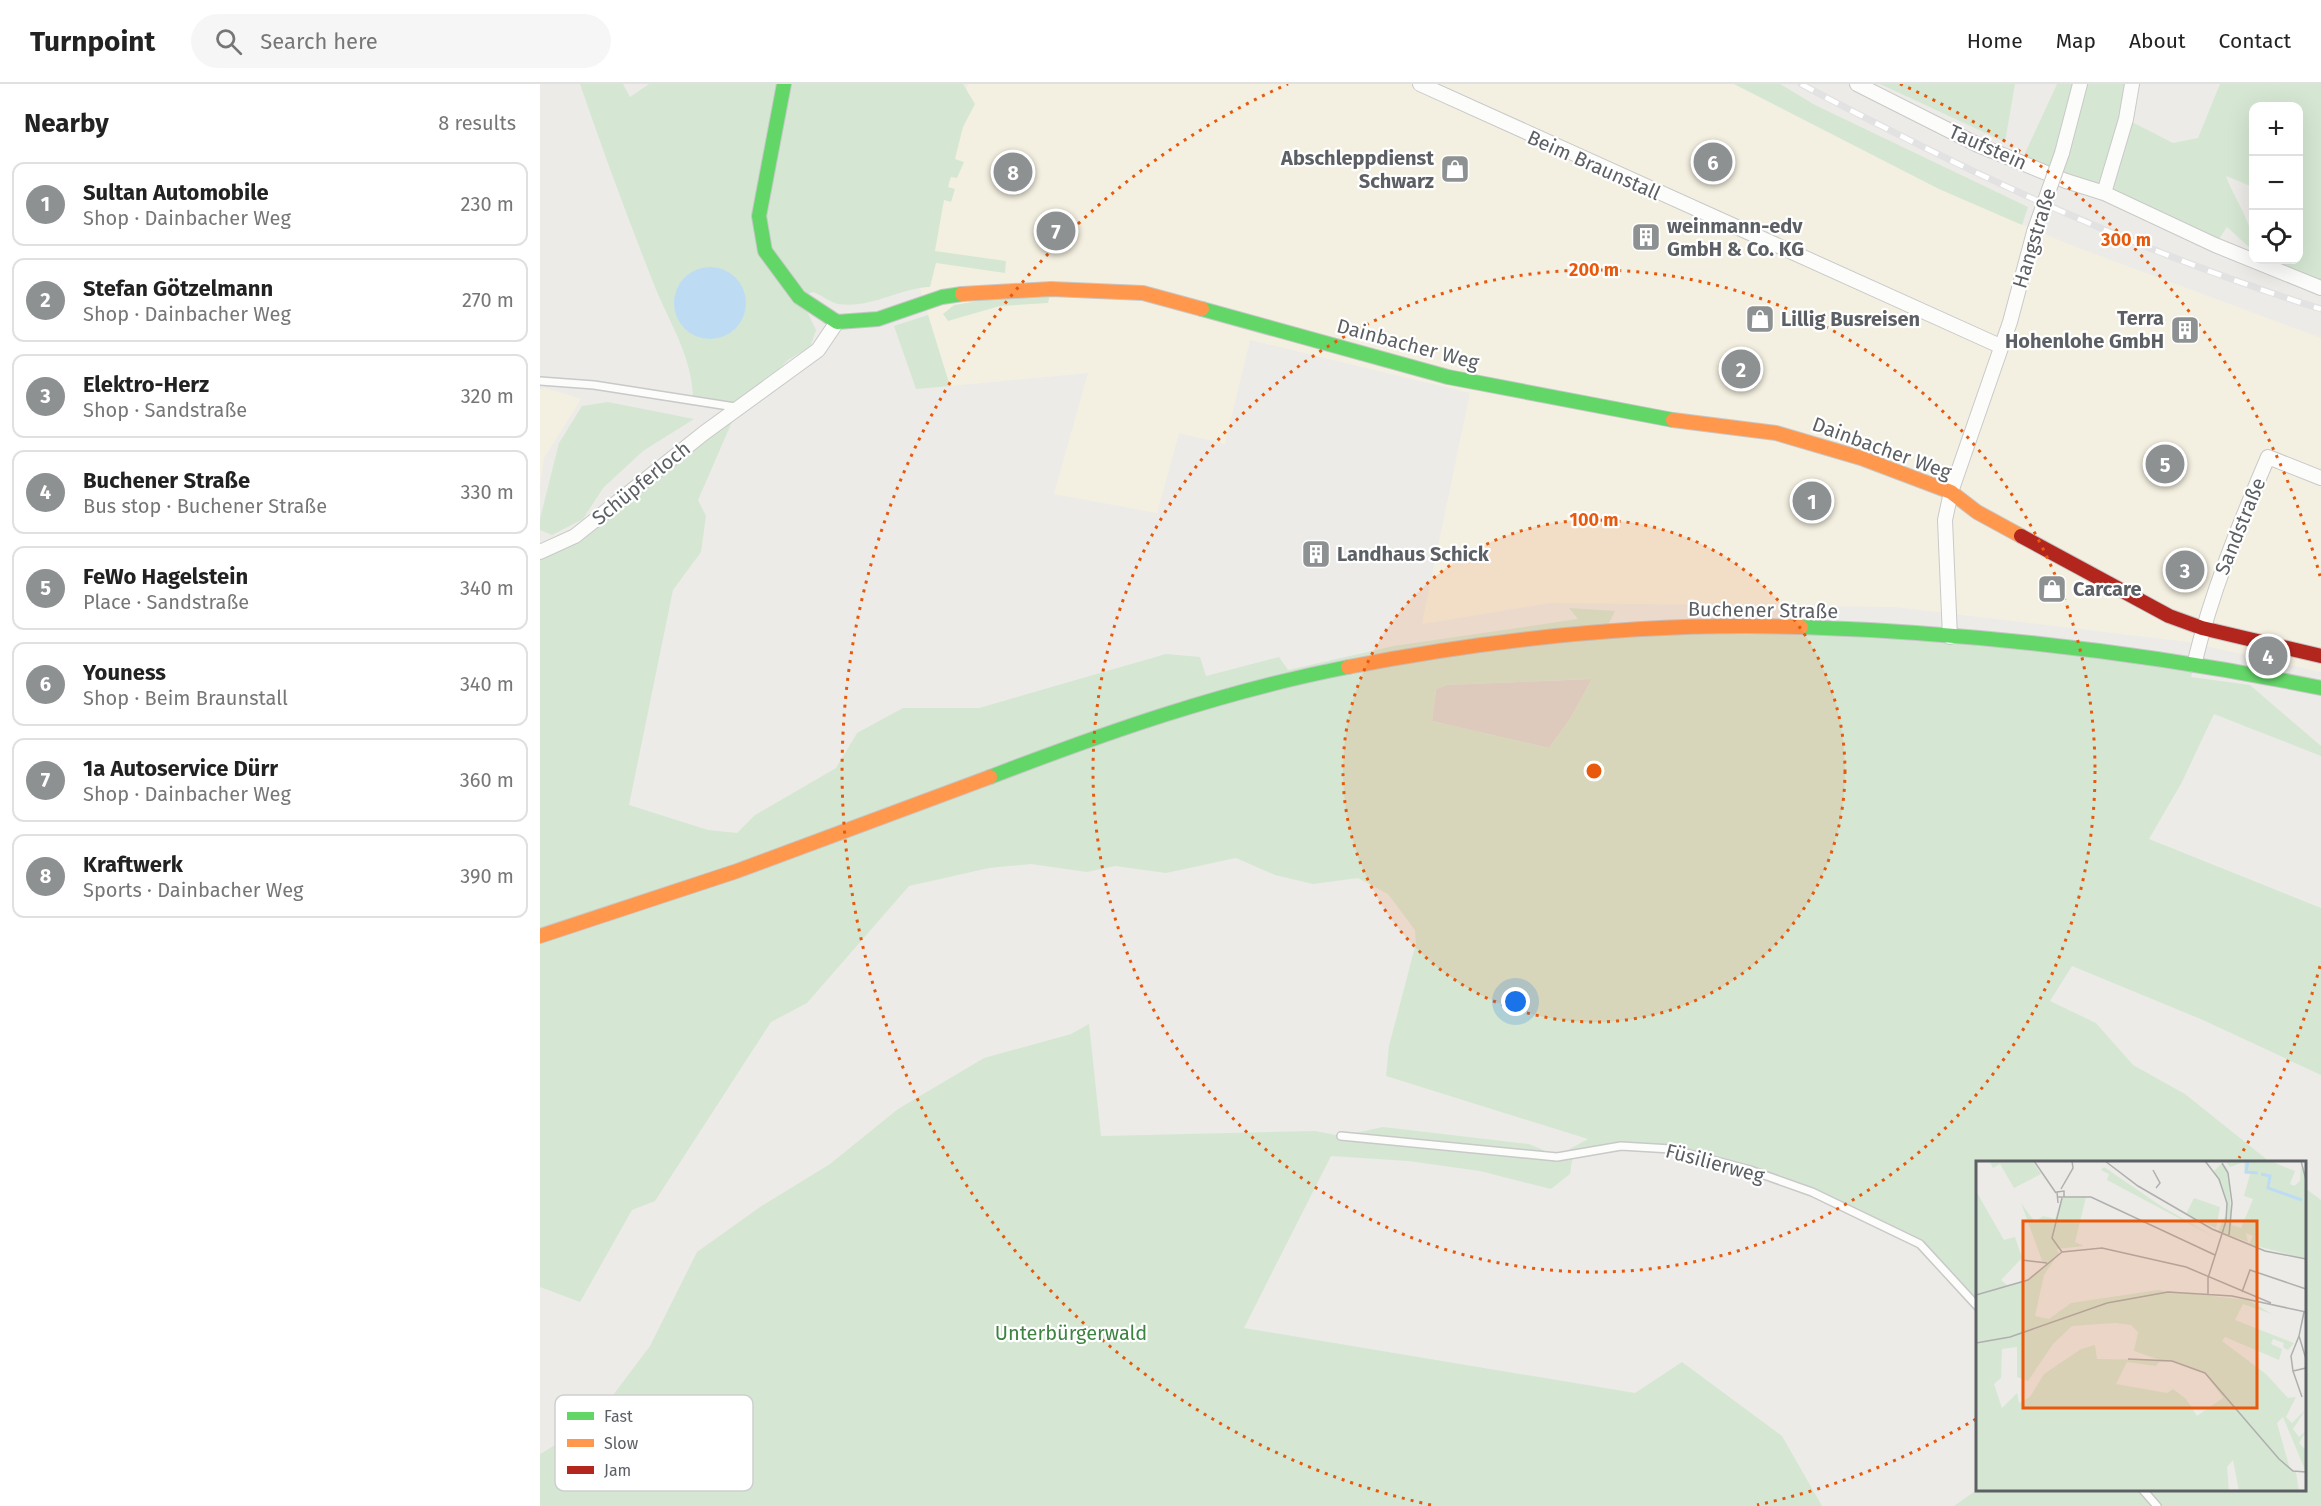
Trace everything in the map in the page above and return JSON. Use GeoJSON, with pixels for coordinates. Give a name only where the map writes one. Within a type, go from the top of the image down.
{"type":"FeatureCollection","features":[{"type":"Feature","properties":{"kind":"main road"},"geometry":{"type":"LineString","coordinates":[[784,84],[759,216],[765,251],[799,297],[837,322]]}},
{"type":"Feature","properties":{"kind":"main road","name":"Dainbacher Weg"},"geometry":{"type":"LineString","coordinates":[[837,322],[878,319],[942,297],[979,292],[1051,289],[1143,293],[1448,377],[1656,418],[1776,433],[1861,458],[1951,492],[1977,512],[2169,616],[2202,628]]}},
{"type":"Feature","properties":{"kind":"main road","name":"Buchener Straße"},"geometry":{"type":"LineString","coordinates":[[540,936],[933,800],[1087,739],[1207,701],[1364,664],[1470,646],[1639,629],[1789,627],[1950,637],[2126,654],[2321,688]]}},
{"type":"Feature","properties":{"kind":"main road"},"geometry":{"type":"LineString","coordinates":[[2202,628],[2321,656]]}},
{"type":"Feature","properties":{"kind":"street","name":"Beim Braunstall"},"geometry":{"type":"LineString","coordinates":[[1420,84],[2000,346]]}},
{"type":"Feature","properties":{"kind":"street","name":"Taufstein"},"geometry":{"type":"LineString","coordinates":[[1857,84],[1978,145],[2066,181],[2104,193],[2224,249],[2321,288]]}},
{"type":"Feature","properties":{"kind":"street","name":"Hangstraße"},"geometry":{"type":"LineString","coordinates":[[1950,637],[1945,520],[1951,492],[2010,322],[2034,232],[2062,153],[2080,84]]}},
{"type":"Feature","properties":{"kind":"street"},"geometry":{"type":"LineString","coordinates":[[2104,193],[2126,119],[2132,84]]}},
{"type":"Feature","properties":{"kind":"street","name":"Schüpferloch"},"geometry":{"type":"LineString","coordinates":[[540,552],[575,536],[738,408],[818,350],[837,322]]}},
{"type":"Feature","properties":{"kind":"street","name":"Sandstraße"},"geometry":{"type":"LineString","coordinates":[[2194,665],[2202,628],[2230,546],[2268,457],[2321,478]]}},
{"type":"Feature","properties":{"kind":"lane"},"geometry":{"type":"LineString","coordinates":[[540,381],[594,385],[738,408]]}},
{"type":"Feature","properties":{"kind":"lane","name":"Füsilierweg"},"geometry":{"type":"LineString","coordinates":[[1341,1136],[1557,1156],[1621,1146],[1671,1149],[1750,1170],[1812,1192],[1920,1244],[1976,1306]]}},
{"type":"Feature","properties":{"kind":"lane"},"geometry":{"type":"LineString","coordinates":[[2144,1491],[2157,1506]]}},
{"type":"Feature","properties":{"kind":"shaded area"},"geometry":{"type":"Polygon","coordinates":[[[968,84],[1734,84],[1939,189],[2068,244],[2321,338],[2321,672],[2188,642],[1895,607],[1550,603],[1422,624],[1470,393],[1250,340],[1225,444],[1179,433],[1157,513],[1054,494],[1088,373],[950,386],[920,288],[968,84]]]}},
{"type":"Feature","properties":{"kind":"shaded area"},"geometry":{"type":"Polygon","coordinates":[[[545,388],[581,399],[544,458],[540,486],[540,389],[545,388]]]}},
{"type":"Feature","properties":{"kind":"shaded area"},"geometry":{"type":"Polygon","coordinates":[[[1592,679],[1570,719],[1549,748],[1432,721],[1436,689],[1447,685],[1592,679]]]}},
{"type":"Feature","properties":{"kind":"green space","name":"Unterbürgerwald"},"geometry":{"type":"Polygon","coordinates":[[[580,84],[623,84],[630,97],[649,84],[963,84],[975,104],[963,127],[955,159],[964,162],[957,178],[951,177],[948,187],[955,189],[951,202],[944,200],[935,251],[1006,261],[1005,273],[936,263],[930,287],[918,288],[862,304],[838,304],[813,292],[800,297],[816,330],[810,347],[788,360],[738,408],[698,500],[706,516],[701,552],[673,590],[629,805],[708,830],[737,833],[755,815],[836,768],[857,733],[903,708],[979,708],[1166,654],[1200,657],[1206,676],[1279,657],[1288,670],[1394,646],[1578,619],[1569,608],[1615,611],[1605,631],[1789,627],[2194,665],[2191,677],[2250,685],[2321,746],[2321,756],[2214,714],[2182,782],[2149,839],[2321,908],[2321,1075],[2203,1020],[2072,966],[2050,1001],[2096,1023],[2133,1065],[2185,1094],[2269,1161],[1976,1161],[1976,1306],[1920,1244],[1812,1192],[1671,1149],[1621,1146],[1573,1154],[1570,1174],[1551,1189],[1480,1171],[1408,1161],[1331,1156],[1244,1328],[1635,1393],[1682,1362],[1782,1436],[1822,1506],[540,1506],[540,1454],[555,1445],[555,1491],[753,1491],[753,1395],[613,1395],[650,1346],[697,1252],[760,1207],[830,1164],[898,1109],[984,1058],[1071,1034],[1089,1024],[1101,1136],[1315,1131],[1341,1136],[1383,1127],[1529,1144],[1557,1156],[1588,1139],[1386,1076],[1389,1046],[1416,943],[1415,930],[1388,894],[1358,878],[1313,884],[1275,875],[1236,858],[1166,873],[1115,866],[1087,872],[1031,864],[989,868],[909,886],[807,1003],[771,1022],[655,1201],[632,1210],[580,1302],[540,1287],[540,552],[575,536],[737,408],[693,402],[685,355],[659,297],[580,84]],[[1592,679],[1447,685],[1436,689],[1432,721],[1549,748],[1570,719],[1592,679]]]}},
{"type":"Feature","properties":{"kind":"green space"},"geometry":{"type":"Polygon","coordinates":[[[1734,84],[1780,84],[1815,105],[2028,207],[2022,225],[1939,189],[1734,84]]]}},
{"type":"Feature","properties":{"kind":"green space"},"geometry":{"type":"Polygon","coordinates":[[[1880,84],[2015,84],[2005,142],[1880,84]]]}},
{"type":"Feature","properties":{"kind":"green space"},"geometry":{"type":"Polygon","coordinates":[[[2057,84],[2132,84],[2126,119],[2173,143],[2198,138],[2220,84],[2321,84],[2321,288],[2270,264],[2303,264],[2303,102],[2249,102],[2249,185],[2226,176],[2248,222],[2249,247],[2227,227],[2215,245],[2021,162],[2057,84]]]}},
{"type":"Feature","properties":{"kind":"green space"},"geometry":{"type":"Polygon","coordinates":[[[1051,289],[1048,303],[1000,306],[948,321],[943,314],[954,305],[1051,289]]]}},
{"type":"Feature","properties":{"kind":"green space"},"geometry":{"type":"Polygon","coordinates":[[[928,315],[950,386],[916,389],[894,326],[928,315]]]}},
{"type":"Feature","properties":{"kind":"green space"},"geometry":{"type":"Polygon","coordinates":[[[608,402],[694,419],[643,451],[603,488],[583,519],[552,535],[540,530],[540,519],[559,443],[582,406],[608,402]]]}},
{"type":"Feature","properties":{"kind":"green space"},"geometry":{"type":"Polygon","coordinates":[[[2306,1189],[2321,1200],[2321,1506],[1954,1506],[1976,1490],[2306,1491],[2306,1189]]]}},
{"type":"Feature","properties":{"kind":"water"},"geometry":{"type":"Polygon","coordinates":[[[710,267],[730,273],[740,283],[746,303],[740,323],[730,333],[710,339],[690,333],[680,323],[674,303],[680,283],[690,273],[710,267]]]}},
{"type":"Feature","properties":{"kind":"railway"},"geometry":{"type":"LineString","coordinates":[[1801,84],[1927,149],[2056,209],[2187,263],[2321,309]]}},
{"type":"Feature","properties":{"kind":"traffic: fast"},"geometry":{"type":"LineString","coordinates":[[784,84],[759,216],[765,251],[799,297],[837,322],[878,319],[942,297],[962,294]]}},
{"type":"Feature","properties":{"kind":"traffic: fast"},"geometry":{"type":"LineString","coordinates":[[1202,309],[1448,377],[1673,420]]}},
{"type":"Feature","properties":{"kind":"traffic: fast"},"geometry":{"type":"LineString","coordinates":[[1801,627],[1932,634],[2062,647],[2192,665],[2321,688]]}},
{"type":"Feature","properties":{"kind":"traffic: fast"},"geometry":{"type":"LineString","coordinates":[[990,777],[1078,744],[1211,700],[1348,667]]}},
{"type":"Feature","properties":{"kind":"traffic: slow"},"geometry":{"type":"LineString","coordinates":[[962,294],[1051,289],[1143,293],[1202,309]]}},
{"type":"Feature","properties":{"kind":"traffic: slow"},"geometry":{"type":"LineString","coordinates":[[1673,420],[1776,433],[1861,458],[1951,492],[1977,512],[2021,536]]}},
{"type":"Feature","properties":{"kind":"traffic: slow"},"geometry":{"type":"LineString","coordinates":[[1348,667],[1460,648],[1573,634],[1687,627],[1801,627]]}},
{"type":"Feature","properties":{"kind":"traffic: slow"},"geometry":{"type":"LineString","coordinates":[[540,936],[737,871],[990,777]]}},
{"type":"Feature","properties":{"kind":"traffic: jam"},"geometry":{"type":"LineString","coordinates":[[2021,536],[2169,616],[2202,628],[2321,656]]}},
{"type":"Feature","properties":{"kind":"place","name":"Youness"},"geometry":{"type":"Point","coordinates":[1713,162]}},
{"type":"Feature","properties":{"kind":"place","name":"Abschleppdienst Schwarz"},"geometry":{"type":"Point","coordinates":[1455,169]}},
{"type":"Feature","properties":{"kind":"place","name":"Kraftwerk"},"geometry":{"type":"Point","coordinates":[1013,172]}},
{"type":"Feature","properties":{"kind":"place","name":"1a Autoservice Dürr"},"geometry":{"type":"Point","coordinates":[1056,231]}},
{"type":"Feature","properties":{"kind":"place","name":"weinmann-edv GmbH & Co. KG"},"geometry":{"type":"Point","coordinates":[1646,237]}},
{"type":"Feature","properties":{"kind":"place","name":"Lillig Busreisen"},"geometry":{"type":"Point","coordinates":[1760,319]}},
{"type":"Feature","properties":{"kind":"place","name":"Terra Hohenlohe GmbH"},"geometry":{"type":"Point","coordinates":[2185,330]}},
{"type":"Feature","properties":{"kind":"place","name":"Stefan Götzelmann"},"geometry":{"type":"Point","coordinates":[1741,369]}},
{"type":"Feature","properties":{"kind":"place","name":"FeWo Hagelstein"},"geometry":{"type":"Point","coordinates":[2165,464]}},
{"type":"Feature","properties":{"kind":"place","name":"Sultan Automobile"},"geometry":{"type":"Point","coordinates":[1812,501]}},
{"type":"Feature","properties":{"kind":"place","name":"Landhaus Schick"},"geometry":{"type":"Point","coordinates":[1316,554]}},
{"type":"Feature","properties":{"kind":"place","name":"Elektro-Herz"},"geometry":{"type":"Point","coordinates":[2185,570]}},
{"type":"Feature","properties":{"kind":"place","name":"Carcare"},"geometry":{"type":"Point","coordinates":[2052,589]}},
{"type":"Feature","properties":{"kind":"place","name":"Buchener Straße"},"geometry":{"type":"Point","coordinates":[2268,656]}}]}
